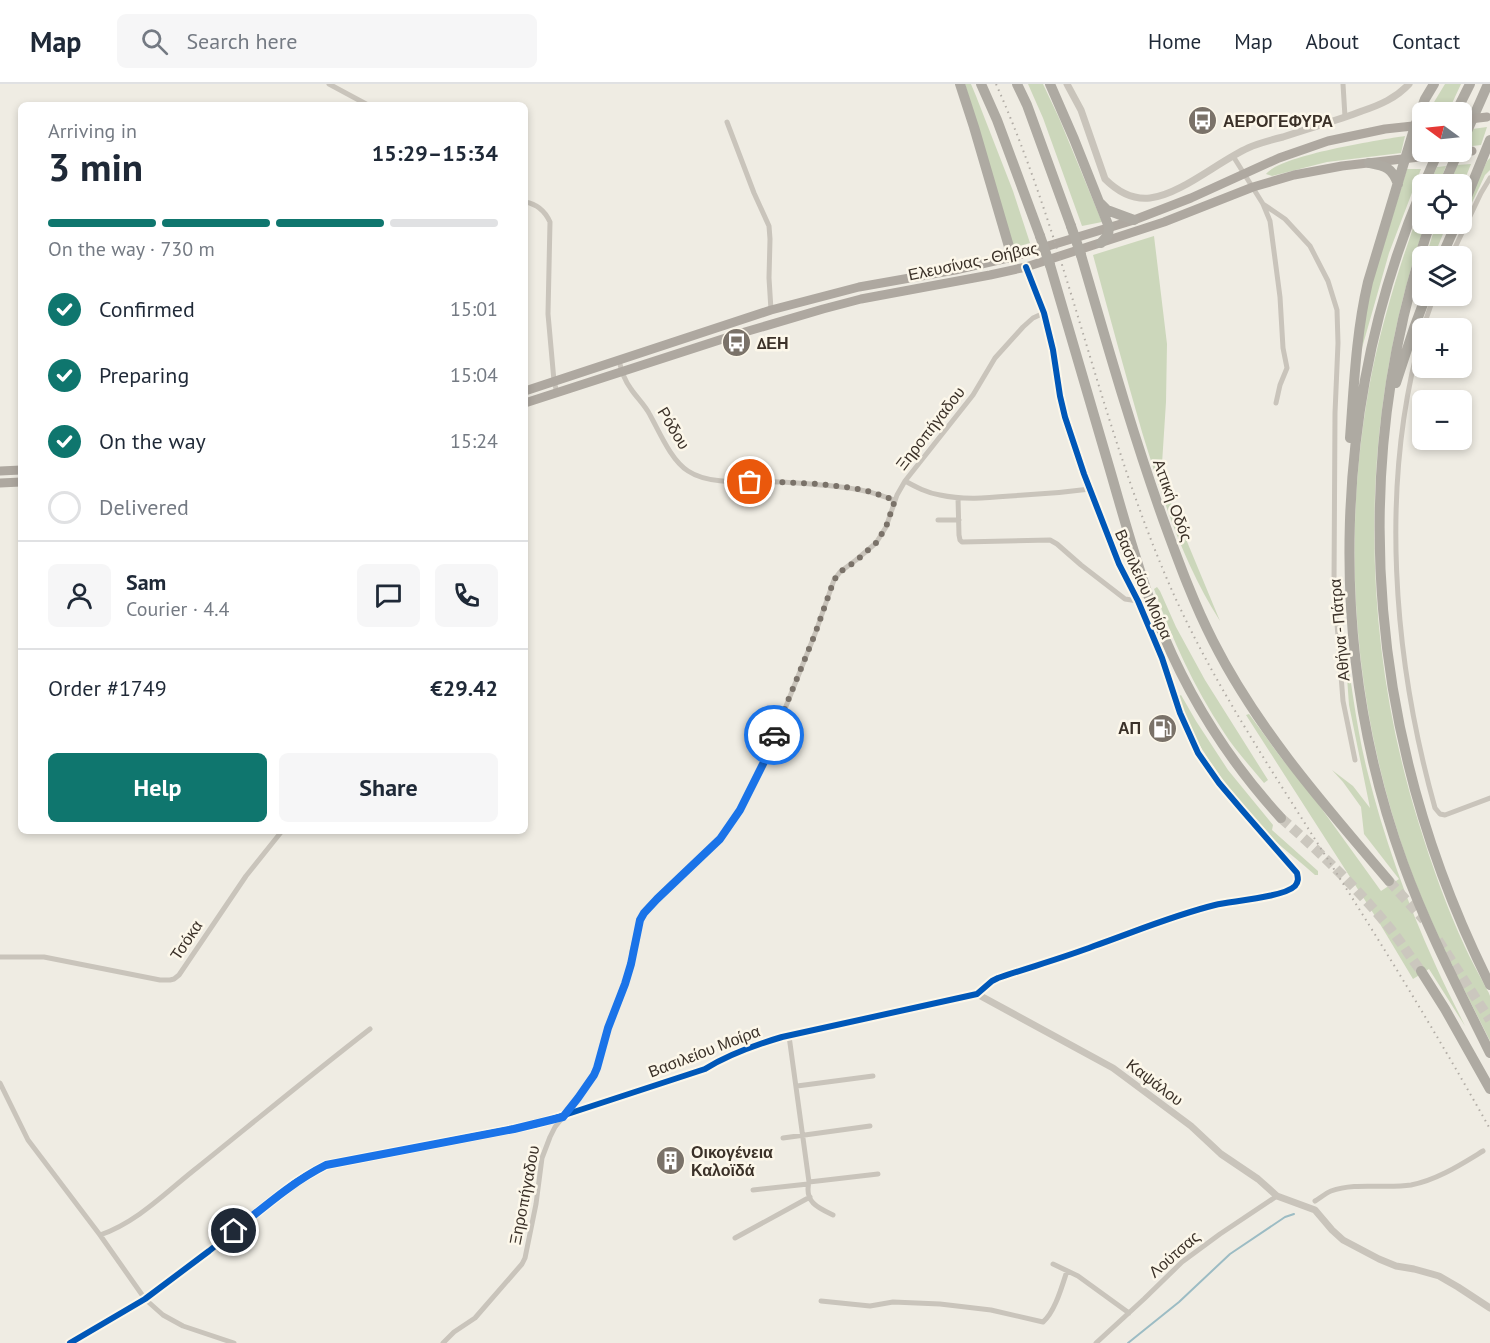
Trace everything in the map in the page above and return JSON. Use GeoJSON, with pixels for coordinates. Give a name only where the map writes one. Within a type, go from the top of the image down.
{"type":"FeatureCollection","features":[{"type":"Feature","properties":{"kind":"highway"},"geometry":{"type":"LineString","coordinates":[[960,84],[1012,257]]}},
{"type":"Feature","properties":{"kind":"highway"},"geometry":{"type":"LineString","coordinates":[[981,84],[997,120],[1050,265],[1131,543],[1160,625],[1177,664],[1208,722],[1233,760],[1281,819]]}},
{"type":"Feature","properties":{"kind":"highway","name":"Αττική Οδός"},"geometry":{"type":"LineString","coordinates":[[1017,84],[1027,105],[1081,255],[1144,467],[1186,583],[1213,641],[1244,695],[1278,745],[1336,819],[1389,881]]}},
{"type":"Feature","properties":{"kind":"highway"},"geometry":{"type":"LineString","coordinates":[[1050,84],[1067,120],[1109,227],[1108,235],[1101,243]]}},
{"type":"Feature","properties":{"kind":"highway"},"geometry":{"type":"LineString","coordinates":[[1424,102],[1434,84]]}},
{"type":"Feature","properties":{"kind":"highway"},"geometry":{"type":"LineString","coordinates":[[1461,102],[1470,84]]}},
{"type":"Feature","properties":{"kind":"highway"},"geometry":{"type":"LineString","coordinates":[[1472,120],[1488,84]]}},
{"type":"Feature","properties":{"kind":"highway"},"geometry":{"type":"LineString","coordinates":[[1348,540],[1348,470],[1362,306],[1374,259],[1412,142]]}},
{"type":"Feature","properties":{"kind":"highway"},"geometry":{"type":"LineString","coordinates":[[1472,185],[1489,146]]}},
{"type":"Feature","properties":{"kind":"highway"},"geometry":{"type":"LineString","coordinates":[[1369,163],[1390,169],[1398,184]]}},
{"type":"Feature","properties":{"kind":"highway"},"geometry":{"type":"LineString","coordinates":[[1100,202],[1107,210],[1134,220]]}},
{"type":"Feature","properties":{"kind":"highway","name":"Αθήνα - Πάτρα"},"geometry":{"type":"LineString","coordinates":[[1412,215],[1401,243],[1372,349],[1356,443],[1348,540],[1350,606],[1358,676],[1370,744],[1402,861],[1442,957],[1490,1053]]}},
{"type":"Feature","properties":{"kind":"highway"},"geometry":{"type":"LineString","coordinates":[[1427,234],[1402,323],[1386,418],[1380,501],[1382,602],[1395,706],[1407,765],[1432,849],[1457,914],[1490,985]]}},
{"type":"Feature","properties":{"kind":"highway"},"geometry":{"type":"LineString","coordinates":[[1386,418],[1407,346],[1422,306]]}},
{"type":"Feature","properties":{"kind":"highway"},"geometry":{"type":"LineString","coordinates":[[1420,971],[1445,1009],[1490,1089]]}},
{"type":"Feature","properties":{"kind":"main road"},"geometry":{"type":"LineString","coordinates":[[1472,119],[1489,117]]}},
{"type":"Feature","properties":{"kind":"main road","name":"Ελευσίνας - Θήβας"},"geometry":{"type":"LineString","coordinates":[[528,390],[771,310],[859,288],[1012,257],[1134,220],[1191,198],[1279,158],[1328,141],[1384,129],[1412,127]]}},
{"type":"Feature","properties":{"kind":"main road","name":"Ελευσίνας - Θήβας"},"geometry":{"type":"LineString","coordinates":[[1472,152],[1489,146]]}},
{"type":"Feature","properties":{"kind":"main road","name":"Ελευσίνας - Θήβας"},"geometry":{"type":"LineString","coordinates":[[528,402],[823,309],[861,299],[1026,267],[1164,222],[1253,187],[1319,170],[1412,158]]}},
{"type":"Feature","properties":{"kind":"main road"},"geometry":{"type":"LineString","coordinates":[[1012,257],[1026,267]]}},
{"type":"Feature","properties":{"kind":"main road"},"geometry":{"type":"LineString","coordinates":[[0,471],[18,470]]}},
{"type":"Feature","properties":{"kind":"main road"},"geometry":{"type":"LineString","coordinates":[[0,483],[18,482]]}},
{"type":"Feature","properties":{"kind":"street"},"geometry":{"type":"LineString","coordinates":[[329,84],[362,102]]}},
{"type":"Feature","properties":{"kind":"street"},"geometry":{"type":"LineString","coordinates":[[1067,84],[1082,110],[1105,178],[1123,193],[1148,199],[1180,188],[1250,147],[1345,117],[1395,97],[1409,84]]}},
{"type":"Feature","properties":{"kind":"street"},"geometry":{"type":"LineString","coordinates":[[1343,84],[1345,117]]}},
{"type":"Feature","properties":{"kind":"street"},"geometry":{"type":"LineString","coordinates":[[727,122],[769,226],[771,310]]}},
{"type":"Feature","properties":{"kind":"street"},"geometry":{"type":"LineString","coordinates":[[1233,156],[1263,204],[1270,221],[1287,368],[1276,403]]}},
{"type":"Feature","properties":{"kind":"street"},"geometry":{"type":"LineString","coordinates":[[1456,246],[1490,178]]}},
{"type":"Feature","properties":{"kind":"street"},"geometry":{"type":"LineString","coordinates":[[528,203],[538,206],[550,222],[548,314],[554,381],[558,393]]}},
{"type":"Feature","properties":{"kind":"street"},"geometry":{"type":"LineString","coordinates":[[1263,204],[1285,219],[1310,246],[1329,280],[1337,310],[1334,585],[1343,701],[1355,760]]}},
{"type":"Feature","properties":{"kind":"street","name":"Βασιλείου Μοίρα"},"geometry":{"type":"LineString","coordinates":[[70,1343],[145,1299],[293,1184],[326,1165],[514,1129],[563,1117],[705,1069],[724,1058],[761,1043],[977,994],[998,978],[1181,914],[1292,888],[1298,881],[1294,868],[1219,783],[1198,753],[1180,713],[1162,658],[1119,564],[1065,417],[1044,313],[1026,267]]}},
{"type":"Feature","properties":{"kind":"street","name":"Ξηροπήγαδου"},"geometry":{"type":"LineString","coordinates":[[442,1343],[475,1318],[522,1264],[536,1204],[542,1158],[555,1127],[578,1098],[597,1068],[608,1028],[628,974],[640,920],[657,899],[720,839],[740,810],[764,762],[834,580],[840,572],[876,543],[886,527],[895,500],[905,482],[973,395],[995,358],[1023,327],[1033,318],[1044,313]]}},
{"type":"Feature","properties":{"kind":"street","name":"Ρόδου"},"geometry":{"type":"LineString","coordinates":[[619,360],[629,388],[643,403],[679,462],[691,473],[716,480],[780,482],[849,488],[895,500]]}},
{"type":"Feature","properties":{"kind":"street"},"geometry":{"type":"LineString","coordinates":[[1412,373],[1404,413],[1395,515],[1406,666],[1418,741],[1435,808],[1440,814],[1445,816],[1490,798]]}},
{"type":"Feature","properties":{"kind":"street"},"geometry":{"type":"LineString","coordinates":[[905,482],[938,495],[958,498],[1005,497],[1090,489]]}},
{"type":"Feature","properties":{"kind":"street"},"geometry":{"type":"LineString","coordinates":[[958,498],[958,535],[962,542],[1045,540],[1054,542],[1125,599],[1138,602]]}},
{"type":"Feature","properties":{"kind":"street"},"geometry":{"type":"LineString","coordinates":[[938,520],[959,520]]}},
{"type":"Feature","properties":{"kind":"street","name":"Τσόκα"},"geometry":{"type":"LineString","coordinates":[[0,957],[44,957],[160,980],[174,979],[246,876],[280,834]]}},
{"type":"Feature","properties":{"kind":"street","name":"Καψάλου"},"geometry":{"type":"LineString","coordinates":[[977,994],[1113,1068],[1191,1126],[1221,1154],[1264,1184],[1277,1196],[1315,1210],[1338,1235],[1361,1250],[1396,1266],[1439,1276],[1490,1308]]}},
{"type":"Feature","properties":{"kind":"street"},"geometry":{"type":"LineString","coordinates":[[100,1235],[147,1208],[370,1029]]}},
{"type":"Feature","properties":{"kind":"street"},"geometry":{"type":"LineString","coordinates":[[789,1036],[810,1197],[816,1206],[834,1215]]}},
{"type":"Feature","properties":{"kind":"street"},"geometry":{"type":"LineString","coordinates":[[797,1086],[873,1076]]}},
{"type":"Feature","properties":{"kind":"street"},"geometry":{"type":"LineString","coordinates":[[0,1083],[28,1140],[145,1299],[163,1315],[183,1326],[234,1343]]}},
{"type":"Feature","properties":{"kind":"street"},"geometry":{"type":"LineString","coordinates":[[783,1138],[870,1126]]}},
{"type":"Feature","properties":{"kind":"street"},"geometry":{"type":"LineString","coordinates":[[1316,1201],[1329,1191],[1345,1188],[1392,1187],[1425,1181],[1450,1170],[1482,1151]]}},
{"type":"Feature","properties":{"kind":"street"},"geometry":{"type":"LineString","coordinates":[[753,1190],[878,1174]]}},
{"type":"Feature","properties":{"kind":"street","name":"Λούτσας"},"geometry":{"type":"LineString","coordinates":[[1096,1343],[1182,1262],[1277,1196]]}},
{"type":"Feature","properties":{"kind":"street"},"geometry":{"type":"LineString","coordinates":[[735,1238],[810,1197]]}},
{"type":"Feature","properties":{"kind":"street"},"geometry":{"type":"LineString","coordinates":[[1053,1264],[1078,1276],[1129,1314]]}},
{"type":"Feature","properties":{"kind":"street"},"geometry":{"type":"LineString","coordinates":[[821,1301],[870,1306],[893,1302],[940,1304],[991,1310],[1043,1322],[1052,1310],[1067,1271]]}},
{"type":"Feature","properties":{"kind":"green space"},"geometry":{"type":"Polygon","coordinates":[[[965,84],[971,84],[976,96],[1013,191],[1030,243],[1013,248],[965,84]]]}},
{"type":"Feature","properties":{"kind":"green space"},"geometry":{"type":"Polygon","coordinates":[[[1028,84],[1043,84],[1102,222],[1082,226],[1043,118],[1028,84]]]}},
{"type":"Feature","properties":{"kind":"green space"},"geometry":{"type":"Polygon","coordinates":[[[1445,84],[1461,84],[1453,102],[1434,102],[1445,84]]]}},
{"type":"Feature","properties":{"kind":"green space"},"geometry":{"type":"Polygon","coordinates":[[[1487,127],[1481,145],[1472,146],[1472,129],[1487,127]]]}},
{"type":"Feature","properties":{"kind":"green space"},"geometry":{"type":"Polygon","coordinates":[[[1405,136],[1401,153],[1327,162],[1272,176],[1266,174],[1275,167],[1310,155],[1405,136]]]}},
{"type":"Feature","properties":{"kind":"green space"},"geometry":{"type":"Polygon","coordinates":[[[1490,158],[1490,170],[1485,175],[1472,202],[1472,194],[1490,158]]]}},
{"type":"Feature","properties":{"kind":"green space"},"geometry":{"type":"Polygon","coordinates":[[[1471,164],[1467,174],[1454,174],[1457,165],[1471,164]]]}},
{"type":"Feature","properties":{"kind":"green space"},"geometry":{"type":"Polygon","coordinates":[[[1446,166],[1443,174],[1434,174],[1437,167],[1446,166]]]}},
{"type":"Feature","properties":{"kind":"green space"},"geometry":{"type":"Polygon","coordinates":[[[1407,169],[1421,169],[1419,174],[1412,174],[1412,193],[1389,253],[1362,348],[1365,306],[1407,169]]]}},
{"type":"Feature","properties":{"kind":"green space"},"geometry":{"type":"Polygon","coordinates":[[[1412,233],[1422,234],[1418,246],[1412,246],[1412,267],[1403,297],[1388,372],[1378,448],[1374,524],[1377,600],[1385,676],[1399,750],[1419,824],[1452,917],[1490,996],[1490,1041],[1435,929],[1407,860],[1388,801],[1363,680],[1357,618],[1356,495],[1362,433],[1372,372],[1412,233]]]}},
{"type":"Feature","properties":{"kind":"green space"},"geometry":{"type":"Polygon","coordinates":[[[1433,234],[1443,234],[1438,246],[1429,246],[1433,234]]]}},
{"type":"Feature","properties":{"kind":"green space"},"geometry":{"type":"Polygon","coordinates":[[[1154,236],[1167,344],[1161,479],[1220,621],[1184,553],[1166,505],[1142,432],[1093,255],[1154,236]]]}},
{"type":"Feature","properties":{"kind":"green space"},"geometry":{"type":"Polygon","coordinates":[[[1157,587],[1205,680],[1268,780],[1264,783],[1212,714],[1168,626],[1154,589],[1157,587]]]}},
{"type":"Feature","properties":{"kind":"green space"},"geometry":{"type":"Polygon","coordinates":[[[1344,635],[1360,737],[1380,819],[1415,917],[1438,972],[1465,1026],[1429,969],[1413,979],[1246,715],[1249,714],[1311,794],[1381,891],[1399,879],[1364,834],[1361,807],[1332,770],[1353,786],[1370,808],[1349,705],[1344,635]]]}},
{"type":"Feature","properties":{"kind":"green space"},"geometry":{"type":"Polygon","coordinates":[[[1181,695],[1228,770],[1273,825],[1272,830],[1318,871],[1318,875],[1315,875],[1269,835],[1227,784],[1189,727],[1182,710],[1179,696],[1181,695]]]}},
{"type":"Feature","properties":{"kind":"waterway"},"geometry":{"type":"LineString","coordinates":[[1128,1343],[1179,1302],[1230,1254],[1285,1217],[1294,1214]]}},
{"type":"Feature","properties":{"kind":"tunnel"},"geometry":{"type":"LineString","coordinates":[[1281,818],[1363,897],[1392,931],[1421,971]]}},
{"type":"Feature","properties":{"kind":"tunnel"},"geometry":{"type":"LineString","coordinates":[[1389,881],[1424,920]]}},
{"type":"Feature","properties":{"kind":"tunnel"},"geometry":{"type":"LineString","coordinates":[[1438,940],[1490,1020]]}},
{"type":"Feature","properties":{"kind":"railway"},"geometry":{"type":"LineString","coordinates":[[996,84],[1044,208],[1123,462],[1145,524],[1186,620],[1239,718],[1406,985],[1490,1129]]}},
{"type":"Feature","properties":{"kind":"cycle path"},"geometry":{"type":"LineString","coordinates":[[70,1343],[145,1299],[293,1184],[326,1165],[537,1124],[705,1069],[733,1054],[772,1040],[977,994],[998,978],[1169,919],[1215,905],[1280,893],[1295,886],[1298,881],[1297,873],[1219,783],[1198,753],[1180,713],[1162,658],[1138,601],[1119,564],[1084,474],[1065,417],[1044,313],[1026,267]]}},
{"type":"Feature","properties":{"kind":"way so far"},"geometry":{"type":"LineString","coordinates":[[750,482],[780,482],[849,488],[895,500],[886,527],[876,543],[840,572],[834,580],[774,735]]}},
{"type":"Feature","properties":{"kind":"place","name":"ΑΕΡΟΓΕΦΥΡΑ"},"geometry":{"type":"Point","coordinates":[1202,121]}},
{"type":"Feature","properties":{"kind":"place","name":"ΔΕΗ"},"geometry":{"type":"Point","coordinates":[736,343]}},
{"type":"Feature","properties":{"kind":"place","name":"ΑΠ"},"geometry":{"type":"Point","coordinates":[1162,728]}},
{"type":"Feature","properties":{"kind":"place","name":"Οικογένεια Καλοϊδά"},"geometry":{"type":"Point","coordinates":[670,1161]}},
{"type":"Feature","properties":{"kind":"route"},"geometry":{"type":"LineString","coordinates":[[234,1231],[293,1184],[326,1165],[514,1129],[563,1117],[597,1068],[608,1028],[620,1000],[631,964],[640,920],[657,899],[720,839],[740,810],[764,762],[774,735]]}}]}
